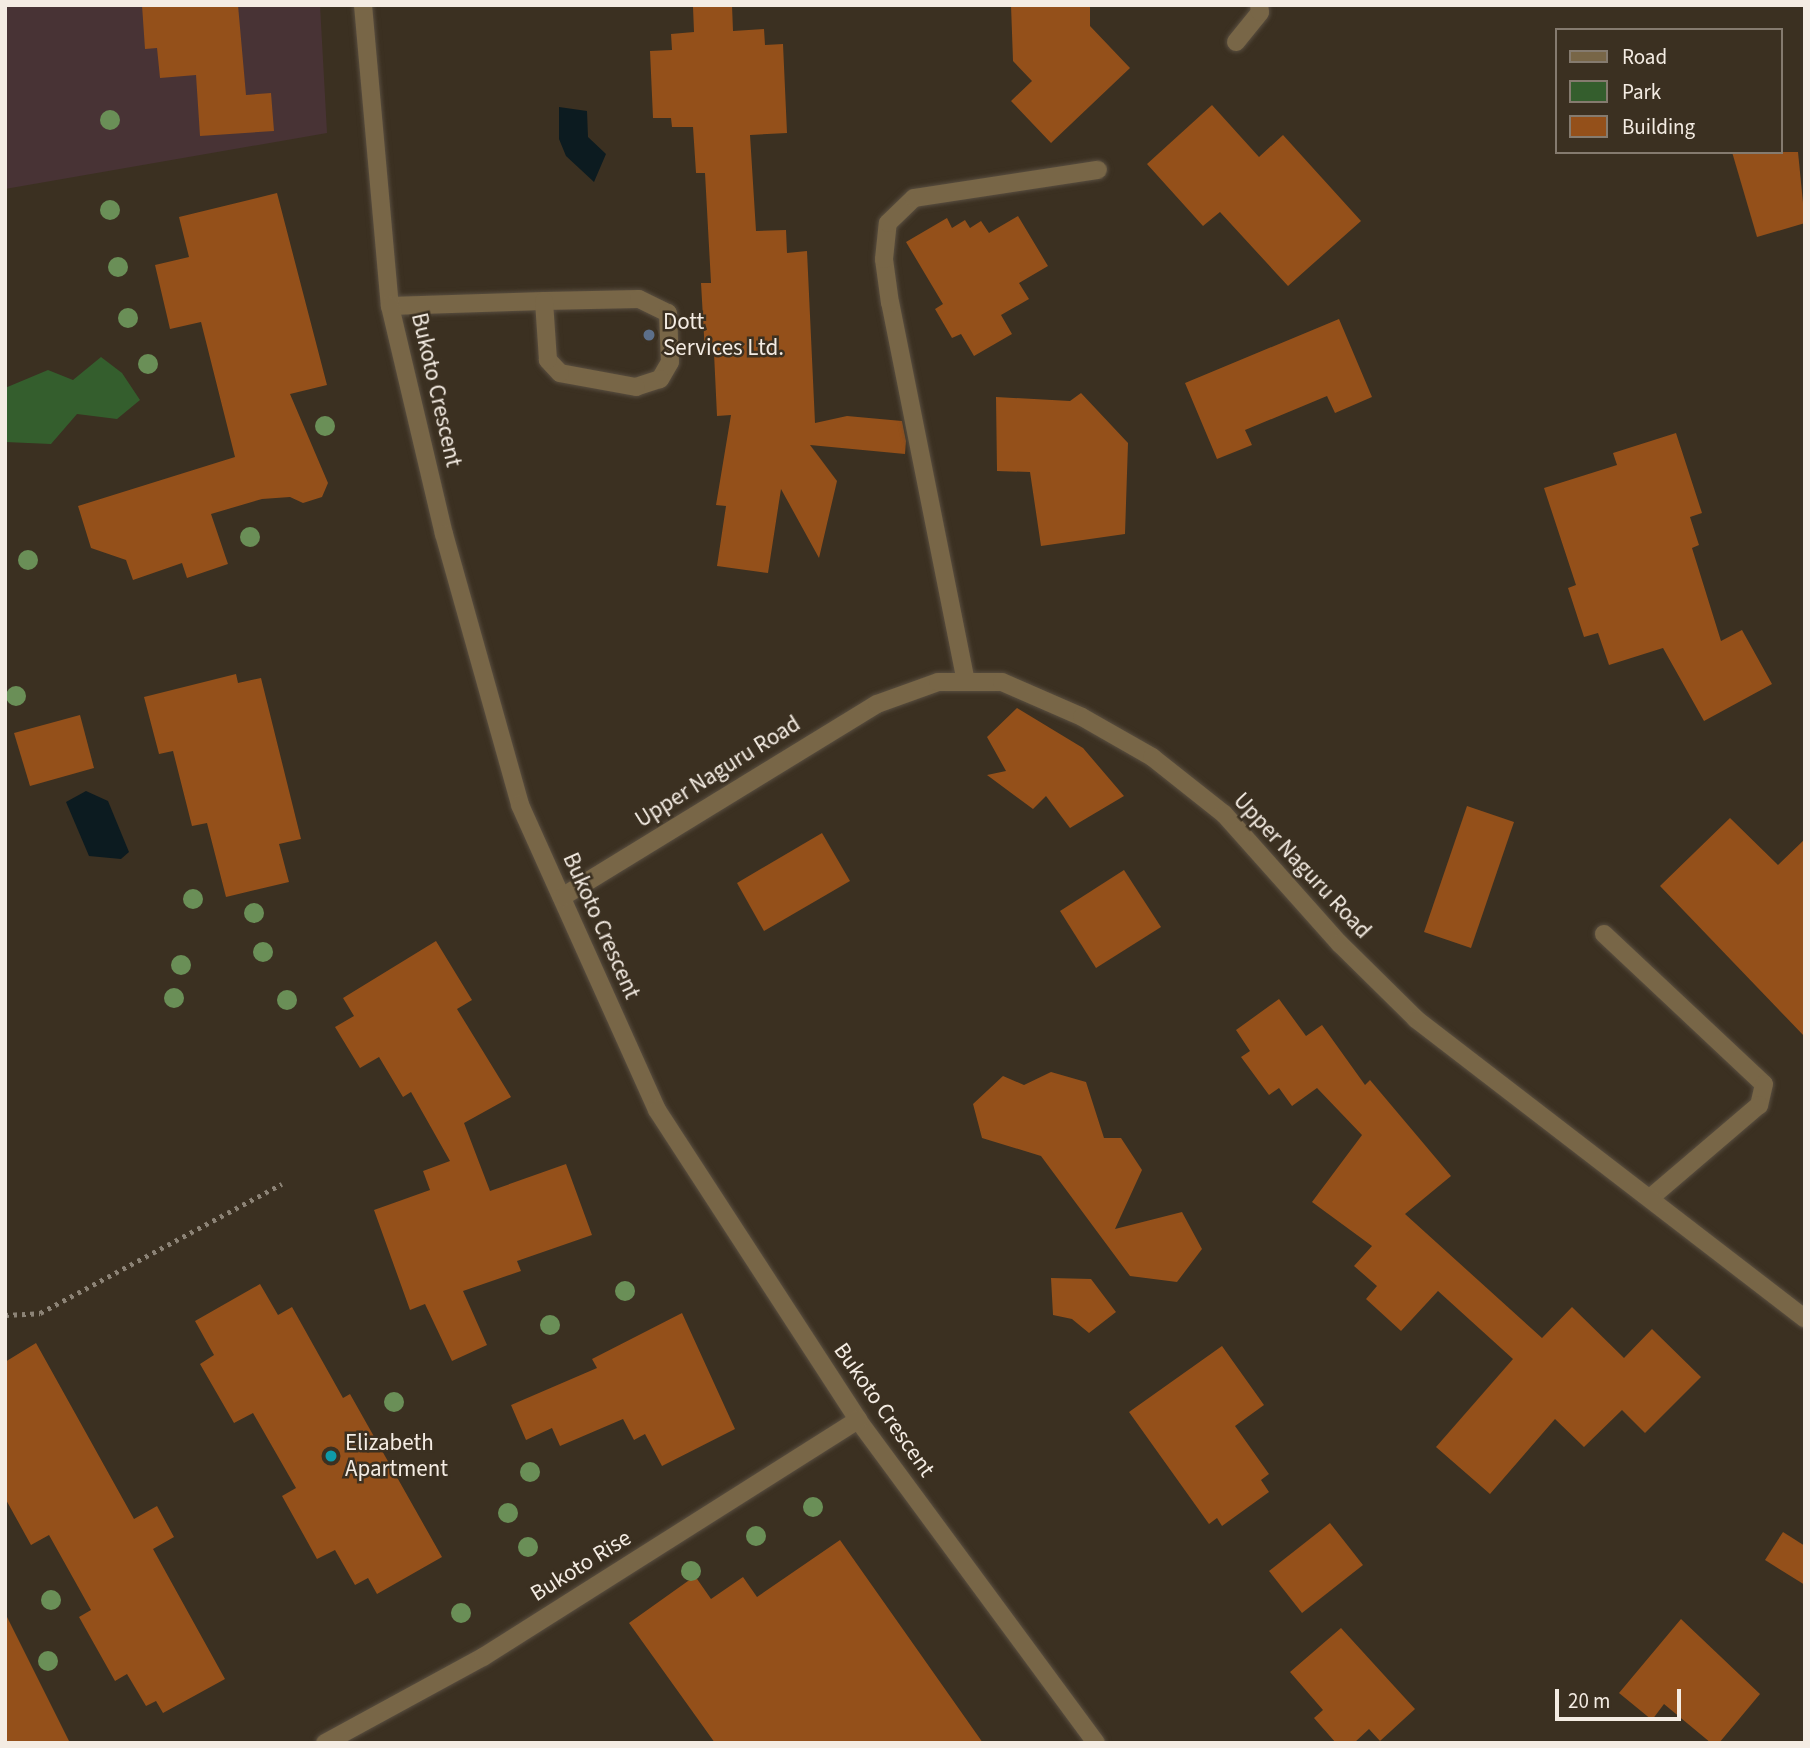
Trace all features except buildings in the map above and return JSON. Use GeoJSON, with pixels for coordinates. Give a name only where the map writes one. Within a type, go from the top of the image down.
{"type":"FeatureCollection","features":[{"type":"Feature","properties":{"kind":"street","name":"Bukoto Crescent"},"geometry":{"type":"LineString","coordinates":[[363,5],[390,306],[444,534],[520,805],[657,1110],[858,1420],[1096,1743]]}},
{"type":"Feature","properties":{"kind":"street"},"geometry":{"type":"LineString","coordinates":[[1236,42],[1260,12],[1259,5]]}},
{"type":"Feature","properties":{"kind":"street"},"geometry":{"type":"LineString","coordinates":[[966,682],[890,303],[884,259],[888,223],[914,198],[1098,170]]}},
{"type":"Feature","properties":{"kind":"street"},"geometry":{"type":"LineString","coordinates":[[390,306],[639,299],[668,313],[670,362],[660,379],[636,387],[560,373],[548,360],[544,302]]}},
{"type":"Feature","properties":{"kind":"street","name":"Upper Naguru Road"},"geometry":{"type":"LineString","coordinates":[[562,897],[877,704],[938,682],[1002,682],[1082,717],[1152,757],[1224,814],[1416,1019],[1805,1319]]}},
{"type":"Feature","properties":{"kind":"street"},"geometry":{"type":"LineString","coordinates":[[1604,934],[1764,1084],[1759,1105],[1650,1198]]}},
{"type":"Feature","properties":{"kind":"street","name":"Bukoto Rise"},"geometry":{"type":"LineString","coordinates":[[325,1743],[483,1657],[858,1420]]}},
{"type":"Feature","properties":{"kind":"path"},"geometry":{"type":"LineString","coordinates":[[5,1315],[40,1313],[282,1184]]}},
{"type":"Feature","properties":{"kind":"shaded area"},"geometry":{"type":"Polygon","coordinates":[[[5,5],[320,5],[327,133],[5,189],[5,5]]]}},
{"type":"Feature","properties":{"kind":"shaded area"},"geometry":{"type":"Polygon","coordinates":[[[559,107],[587,111],[588,137],[606,154],[594,182],[566,156],[559,139],[559,107]]]}},
{"type":"Feature","properties":{"kind":"shaded area"},"geometry":{"type":"Polygon","coordinates":[[[86,791],[108,801],[129,852],[121,859],[89,856],[66,802],[86,791]]]}},
{"type":"Feature","properties":{"kind":"green space"},"geometry":{"type":"Polygon","coordinates":[[[101,357],[122,373],[140,400],[117,419],[77,414],[51,444],[5,442],[5,388],[48,370],[73,380],[101,357]]]}},
{"type":"Feature","properties":{"kind":"place","name":"Dott Services Ltd."},"geometry":{"type":"Point","coordinates":[649,335]}},
{"type":"Feature","properties":{"kind":"place","name":"Elizabeth Apartment"},"geometry":{"type":"Point","coordinates":[331,1456]}}]}
